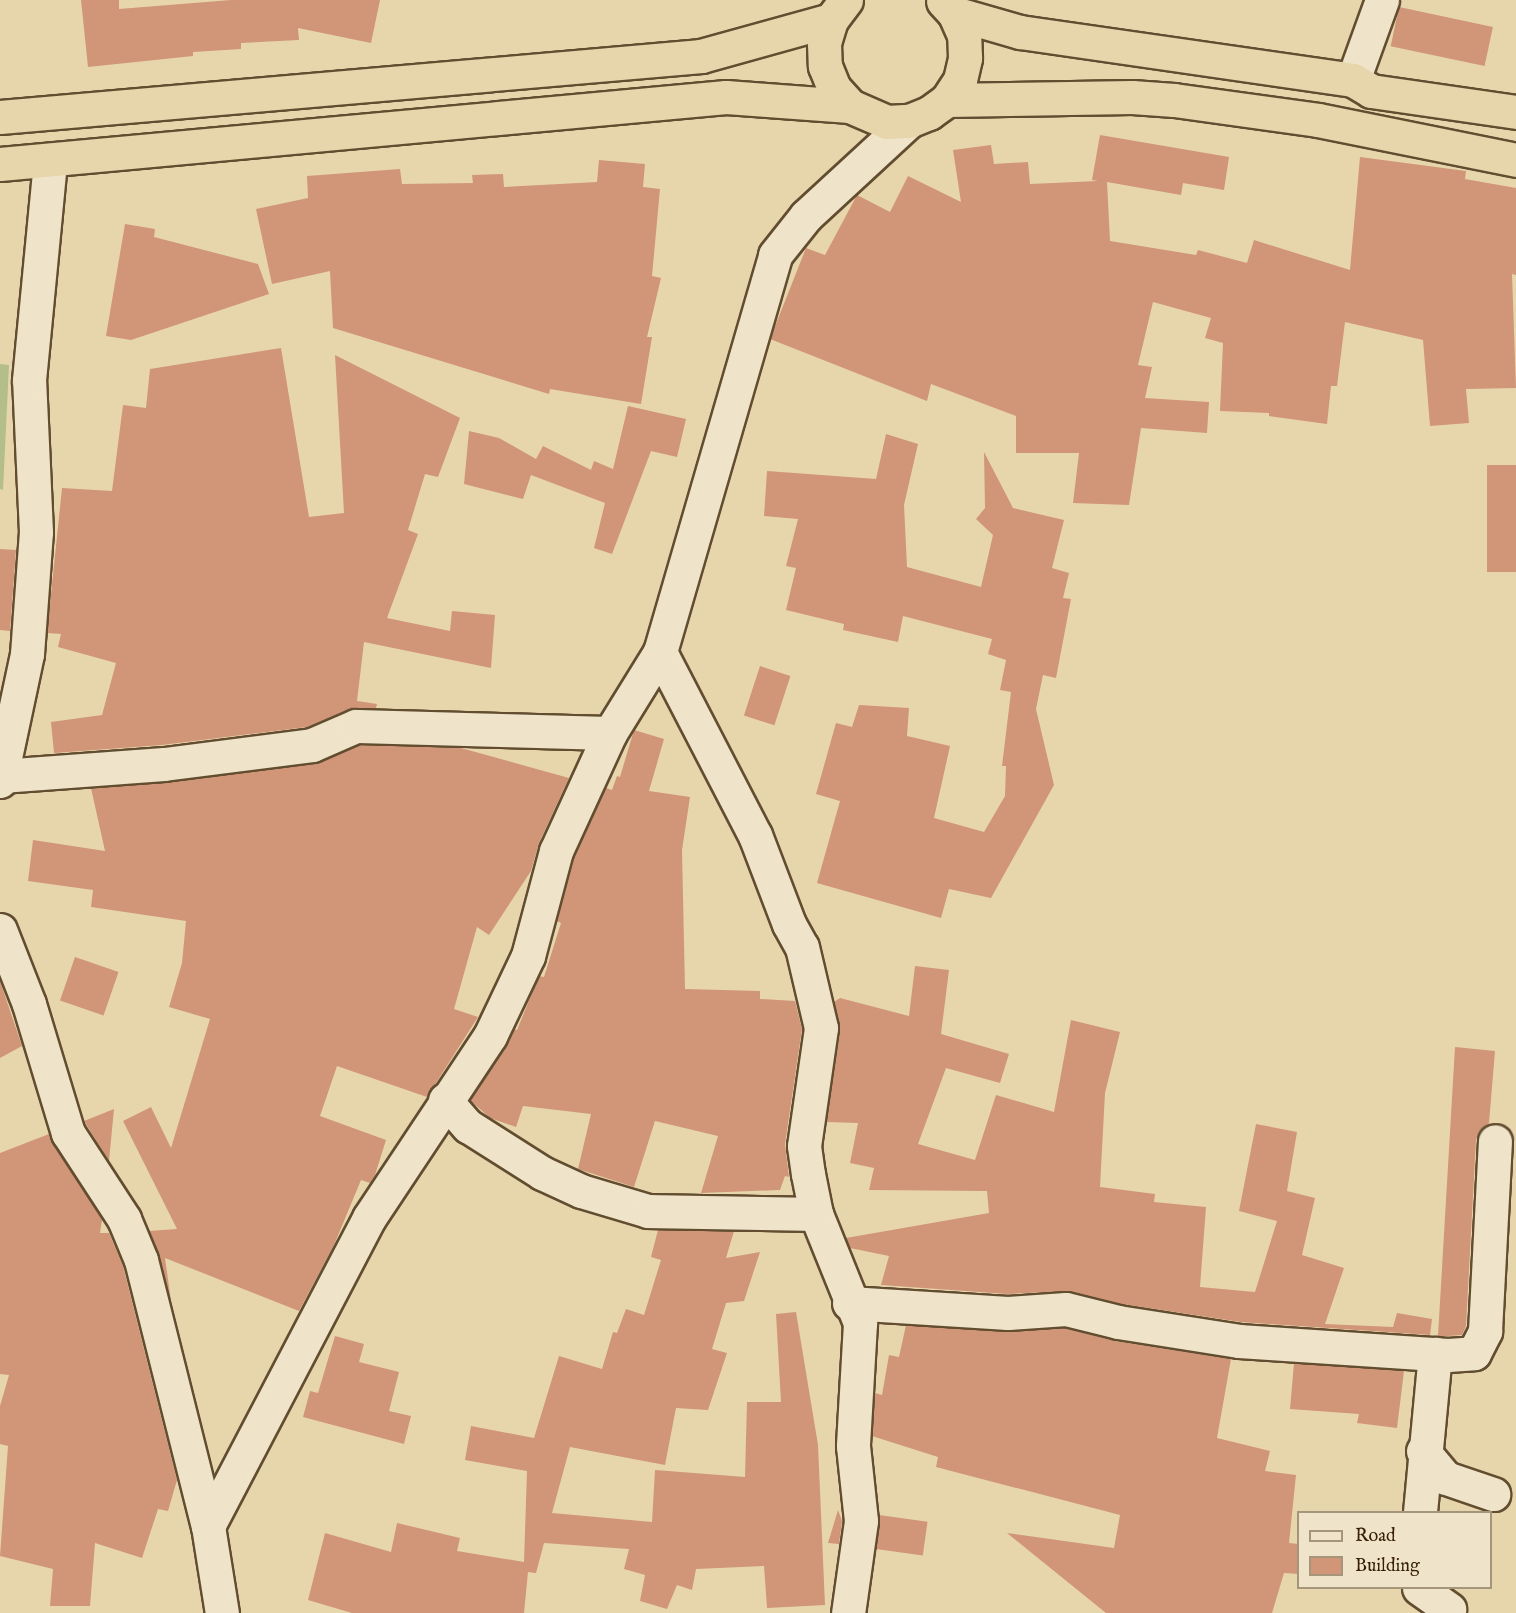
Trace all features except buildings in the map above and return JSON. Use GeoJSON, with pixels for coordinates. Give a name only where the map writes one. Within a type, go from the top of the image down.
{"type":"FeatureCollection","features":[{"type":"Feature","properties":{"kind":"highway"},"geometry":{"type":"LineString","coordinates":[[842,5],[824,42],[825,66],[834,88],[859,112]]}},
{"type":"Feature","properties":{"kind":"highway"},"geometry":{"type":"LineString","coordinates":[[0,117],[701,56],[842,5]]}},
{"type":"Feature","properties":{"kind":"highway"},"geometry":{"type":"LineString","coordinates":[[948,6],[1020,32],[1353,80],[1371,91],[1516,112]]}},
{"type":"Feature","properties":{"kind":"highway"},"geometry":{"type":"LineString","coordinates":[[0,164],[726,97],[859,112],[887,122],[909,121],[930,113],[947,100],[960,80],[966,58],[964,35],[948,6]]}},
{"type":"Feature","properties":{"kind":"highway"},"geometry":{"type":"LineString","coordinates":[[947,100],[1174,100],[1318,120],[1516,160]]}},
{"type":"Feature","properties":{"kind":"street"},"geometry":{"type":"LineString","coordinates":[[1353,80],[1382,0]]}},
{"type":"Feature","properties":{"kind":"street"},"geometry":{"type":"LineString","coordinates":[[838,185],[859,112]]}},
{"type":"Feature","properties":{"kind":"street"},"geometry":{"type":"LineString","coordinates":[[208,1526],[369,1218],[445,1100],[490,1036],[528,956],[556,851],[610,733],[660,652],[775,255],[838,185],[909,121]]}},
{"type":"Feature","properties":{"kind":"street"},"geometry":{"type":"LineString","coordinates":[[50,160],[29,380],[36,532],[27,654],[1,778],[165,764],[312,745],[356,726],[610,733]]}},
{"type":"Feature","properties":{"kind":"street"},"geometry":{"type":"LineString","coordinates":[[660,652],[755,835],[802,947],[821,1028],[804,1146],[816,1214],[849,1302],[860,1323],[853,1446],[861,1521],[848,1613]]}},
{"type":"Feature","properties":{"kind":"street"},"geometry":{"type":"LineString","coordinates":[[0,930],[29,1004],[68,1133],[124,1219],[141,1260],[208,1526],[222,1613]]}},
{"type":"Feature","properties":{"kind":"street"},"geometry":{"type":"LineString","coordinates":[[445,1100],[468,1126],[542,1173],[581,1191],[648,1210],[816,1214]]}},
{"type":"Feature","properties":{"kind":"street"},"geometry":{"type":"LineString","coordinates":[[849,1302],[1008,1313],[1066,1308],[1118,1322],[1239,1341],[1434,1354],[1474,1353],[1485,1331],[1495,1142]]}},
{"type":"Feature","properties":{"kind":"street"},"geometry":{"type":"LineString","coordinates":[[1420,1511],[1423,1451],[1434,1354]]}},
{"type":"Feature","properties":{"kind":"street"},"geometry":{"type":"LineString","coordinates":[[1423,1451],[1446,1478],[1493,1494]]}},
{"type":"Feature","properties":{"kind":"street"},"geometry":{"type":"LineString","coordinates":[[1422,1589],[1449,1610]]}},
{"type":"Feature","properties":{"kind":"green space"},"geometry":{"type":"Polygon","coordinates":[[[0,364],[9,365],[3,490],[0,489],[0,364]]]}}]}
